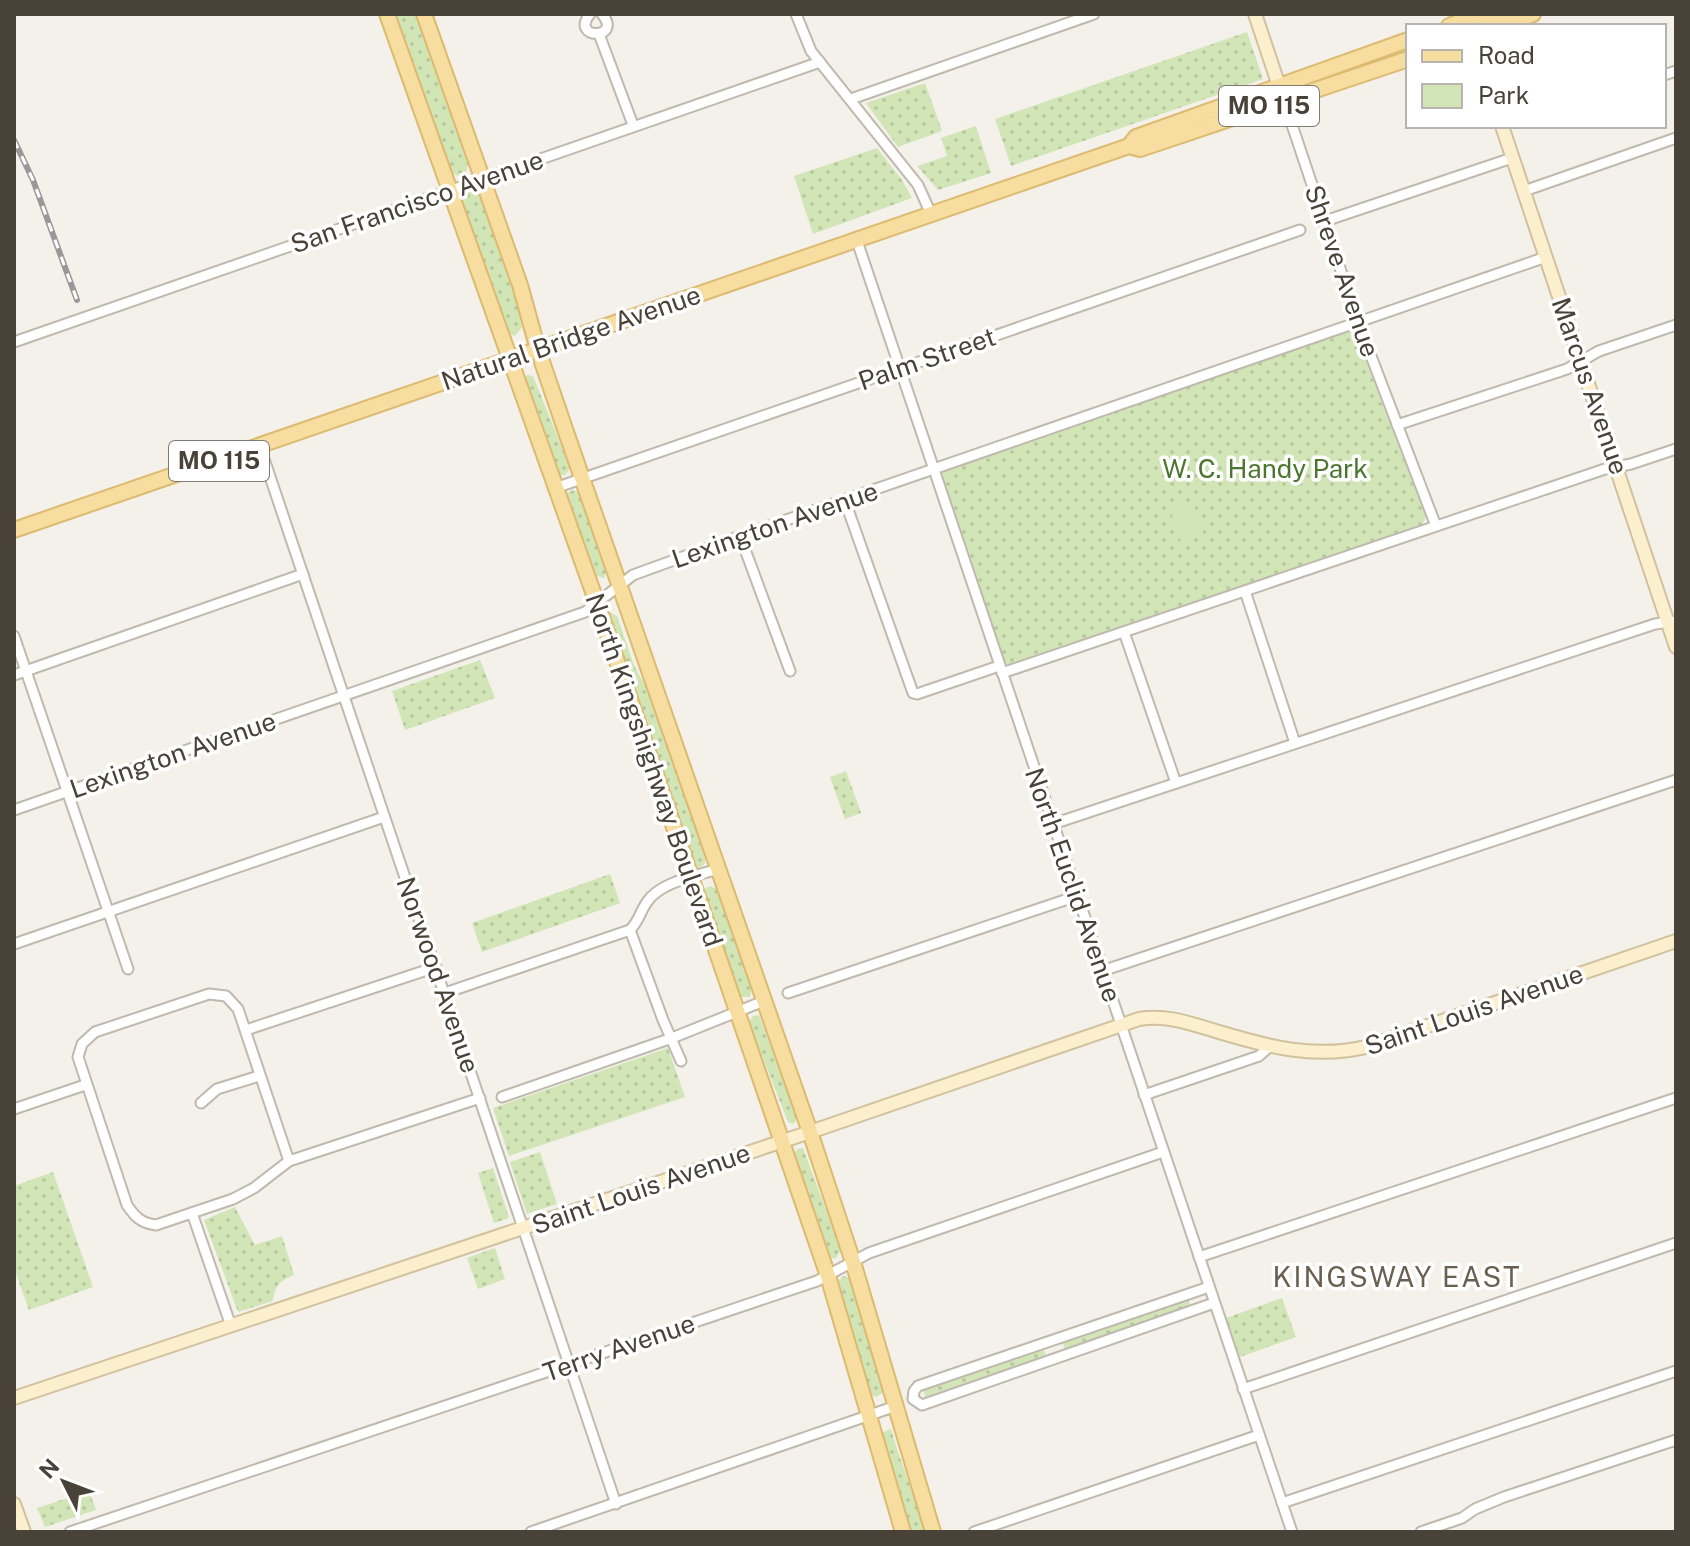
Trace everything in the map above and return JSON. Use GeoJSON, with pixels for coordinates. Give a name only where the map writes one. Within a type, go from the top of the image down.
{"type":"FeatureCollection","features":[{"type":"Feature","properties":{"kind":"main road","name":"North Kingshighway Boulevard"},"geometry":{"type":"LineString","coordinates":[[387,14],[597,603],[738,1011],[828,1276],[903,1532]]}},
{"type":"Feature","properties":{"kind":"main road","name":"North Kingshighway Boulevard"},"geometry":{"type":"LineString","coordinates":[[424,14],[484,179],[522,291],[538,350],[810,1132],[853,1262],[933,1532]]}},
{"type":"Feature","properties":{"kind":"main road"},"geometry":{"type":"LineString","coordinates":[[1468,21],[1479,14]]}},
{"type":"Feature","properties":{"kind":"main road"},"geometry":{"type":"LineString","coordinates":[[1468,21],[1505,14]]}},
{"type":"Feature","properties":{"kind":"main road"},"geometry":{"type":"LineString","coordinates":[[1507,24],[1533,14]]}},
{"type":"Feature","properties":{"kind":"main road","name":"Natural Bridge Avenue"},"geometry":{"type":"LineString","coordinates":[[1129,146],[1140,149],[1200,130],[1212,120],[1406,41]]}},
{"type":"Feature","properties":{"kind":"main road"},"geometry":{"type":"LineString","coordinates":[[1368,73],[1406,52]]}},
{"type":"Feature","properties":{"kind":"main road","name":"Natural Bridge Avenue"},"geometry":{"type":"LineString","coordinates":[[14,530],[1129,146],[1136,137],[1406,60]]}},
{"type":"Feature","properties":{"kind":"street"},"geometry":{"type":"LineString","coordinates":[[590,14],[585,22],[592,34],[599,34],[607,27],[607,19],[602,14]]}},
{"type":"Feature","properties":{"kind":"street"},"geometry":{"type":"LineString","coordinates":[[796,14],[807,45],[918,185],[931,214]]}},
{"type":"Feature","properties":{"kind":"street"},"geometry":{"type":"LineString","coordinates":[[851,99],[1094,14]]}},
{"type":"Feature","properties":{"kind":"street","name":"Shreve Avenue"},"geometry":{"type":"LineString","coordinates":[[1255,14],[1358,322],[1436,526]]}},
{"type":"Feature","properties":{"kind":"street"},"geometry":{"type":"LineString","coordinates":[[599,34],[633,125]]}},
{"type":"Feature","properties":{"kind":"street","name":"San Francisco Avenue"},"geometry":{"type":"LineString","coordinates":[[14,342],[820,62]]}},
{"type":"Feature","properties":{"kind":"street","name":"Marcus Avenue"},"geometry":{"type":"LineString","coordinates":[[1506,128],[1512,158],[1672,621],[1676,647]]}},
{"type":"Feature","properties":{"kind":"street"},"geometry":{"type":"LineString","coordinates":[[1524,191],[1676,138]]}},
{"type":"Feature","properties":{"kind":"street"},"geometry":{"type":"LineString","coordinates":[[1325,221],[1512,158]]}},
{"type":"Feature","properties":{"kind":"street","name":"Palm Street"},"geometry":{"type":"LineString","coordinates":[[555,488],[1300,230]]}},
{"type":"Feature","properties":{"kind":"street","name":"North Euclid Avenue"},"geometry":{"type":"LineString","coordinates":[[856,238],[1292,1532]]}},
{"type":"Feature","properties":{"kind":"street","name":"Lexington Avenue"},"geometry":{"type":"LineString","coordinates":[[14,810],[585,612],[633,575],[740,536],[1546,257]]}},
{"type":"Feature","properties":{"kind":"street"},"geometry":{"type":"LineString","coordinates":[[1397,425],[1567,369],[1599,351],[1676,325]]}},
{"type":"Feature","properties":{"kind":"street","name":"Norwood Avenue"},"geometry":{"type":"LineString","coordinates":[[260,447],[616,1504]]}},
{"type":"Feature","properties":{"kind":"street"},"geometry":{"type":"LineString","coordinates":[[845,501],[913,693],[917,694],[1124,632],[1436,526],[1676,449]]}},
{"type":"Feature","properties":{"kind":"street"},"geometry":{"type":"LineString","coordinates":[[740,536],[790,671]]}},
{"type":"Feature","properties":{"kind":"street"},"geometry":{"type":"LineString","coordinates":[[14,675],[303,574]]}},
{"type":"Feature","properties":{"kind":"street"},"geometry":{"type":"LineString","coordinates":[[1245,591],[1295,743]]}},
{"type":"Feature","properties":{"kind":"street"},"geometry":{"type":"LineString","coordinates":[[1053,824],[1672,621]]}},
{"type":"Feature","properties":{"kind":"street"},"geometry":{"type":"LineString","coordinates":[[1124,632],[1176,783]]}},
{"type":"Feature","properties":{"kind":"street"},"geometry":{"type":"LineString","coordinates":[[14,636],[128,969]]}},
{"type":"Feature","properties":{"kind":"street"},"geometry":{"type":"LineString","coordinates":[[1102,971],[1676,780]]}},
{"type":"Feature","properties":{"kind":"street"},"geometry":{"type":"LineString","coordinates":[[14,944],[384,817]]}},
{"type":"Feature","properties":{"kind":"street"},"geometry":{"type":"LineString","coordinates":[[445,993],[630,930],[638,922],[647,901],[657,892],[718,869]]}},
{"type":"Feature","properties":{"kind":"street"},"geometry":{"type":"LineString","coordinates":[[788,993],[1077,896]]}},
{"type":"Feature","properties":{"kind":"street"},"geometry":{"type":"LineString","coordinates":[[630,930],[681,1061]]}},
{"type":"Feature","properties":{"kind":"street","name":"Saint Louis Avenue"},"geometry":{"type":"LineString","coordinates":[[14,1398],[810,1132],[1120,1024],[1145,1018],[1169,1017],[1269,1047],[1317,1054],[1366,1047],[1676,941]]}},
{"type":"Feature","properties":{"kind":"street"},"geometry":{"type":"LineString","coordinates":[[246,1030],[436,967]]}},
{"type":"Feature","properties":{"kind":"street"},"geometry":{"type":"LineString","coordinates":[[289,1161],[238,1009],[226,996],[209,994],[95,1032],[82,1044],[78,1057],[85,1085],[127,1205],[144,1223],[156,1225],[233,1199],[254,1188],[289,1161],[480,1098]]}},
{"type":"Feature","properties":{"kind":"street"},"geometry":{"type":"LineString","coordinates":[[502,1097],[672,1038],[764,1001]]}},
{"type":"Feature","properties":{"kind":"street"},"geometry":{"type":"LineString","coordinates":[[1144,1095],[1259,1056],[1269,1047]]}},
{"type":"Feature","properties":{"kind":"street"},"geometry":{"type":"LineString","coordinates":[[201,1103],[217,1089],[259,1076]]}},
{"type":"Feature","properties":{"kind":"street"},"geometry":{"type":"LineString","coordinates":[[14,1109],[85,1085]]}},
{"type":"Feature","properties":{"kind":"street"},"geometry":{"type":"LineString","coordinates":[[1199,1257],[1676,1098]]}},
{"type":"Feature","properties":{"kind":"street","name":"Terry Avenue"},"geometry":{"type":"LineString","coordinates":[[70,1532],[828,1276],[869,1253],[1163,1152]]}},
{"type":"Feature","properties":{"kind":"street"},"geometry":{"type":"LineString","coordinates":[[192,1213],[231,1326]]}},
{"type":"Feature","properties":{"kind":"street"},"geometry":{"type":"LineString","coordinates":[[1243,1389],[1676,1243]]}},
{"type":"Feature","properties":{"kind":"street"},"geometry":{"type":"LineString","coordinates":[[1209,1287],[918,1386],[913,1399],[922,1405],[1214,1303]]}},
{"type":"Feature","properties":{"kind":"street"},"geometry":{"type":"LineString","coordinates":[[1282,1503],[1676,1371]]}},
{"type":"Feature","properties":{"kind":"street"},"geometry":{"type":"LineString","coordinates":[[531,1532],[896,1406]]}},
{"type":"Feature","properties":{"kind":"street"},"geometry":{"type":"LineString","coordinates":[[974,1532],[1259,1435]]}},
{"type":"Feature","properties":{"kind":"street"},"geometry":{"type":"LineString","coordinates":[[1421,1532],[1462,1518],[1504,1497],[1676,1440]]}},
{"type":"Feature","properties":{"kind":"street"},"geometry":{"type":"LineString","coordinates":[[14,1504],[24,1532]]}},
{"type":"Feature","properties":{"kind":"green space"},"geometry":{"type":"Polygon","coordinates":[[[394,14],[415,14],[468,163],[466,172],[459,176],[451,173],[394,14]]]}},
{"type":"Feature","properties":{"kind":"green space"},"geometry":{"type":"Polygon","coordinates":[[[1247,32],[1263,79],[1011,166],[995,119],[1247,32]]]}},
{"type":"Feature","properties":{"kind":"green space"},"geometry":{"type":"Polygon","coordinates":[[[925,83],[942,131],[898,147],[866,103],[925,83]]]}},
{"type":"Feature","properties":{"kind":"green space"},"geometry":{"type":"Polygon","coordinates":[[[976,126],[991,173],[938,190],[917,166],[947,156],[941,138],[976,126]]]}},
{"type":"Feature","properties":{"kind":"green space"},"geometry":{"type":"Polygon","coordinates":[[[877,148],[912,198],[813,234],[794,176],[877,148]]]}},
{"type":"Feature","properties":{"kind":"green space"},"geometry":{"type":"Polygon","coordinates":[[[471,190],[480,196],[517,304],[522,327],[515,336],[510,334],[460,201],[461,195],[471,190]]]}},
{"type":"Feature","properties":{"kind":"green space","name":"W. C. Handy Park"},"geometry":{"type":"Polygon","coordinates":[[[1350,331],[1355,333],[1426,517],[1422,525],[1010,665],[1005,663],[941,475],[943,472],[1350,331]]]}},
{"type":"Feature","properties":{"kind":"green space"},"geometry":{"type":"Polygon","coordinates":[[[527,375],[533,376],[569,465],[570,469],[565,475],[558,475],[523,381],[527,375]]]}},
{"type":"Feature","properties":{"kind":"green space"},"geometry":{"type":"Polygon","coordinates":[[[573,490],[578,492],[606,572],[604,578],[597,576],[565,499],[567,493],[573,490]]]}},
{"type":"Feature","properties":{"kind":"green space"},"geometry":{"type":"Polygon","coordinates":[[[1193,502],[1204,534],[1181,542],[1170,510],[1193,502]]]}},
{"type":"Feature","properties":{"kind":"green space"},"geometry":{"type":"Polygon","coordinates":[[[609,612],[617,616],[634,665],[646,687],[706,857],[705,864],[698,868],[693,865],[609,612]]]}},
{"type":"Feature","properties":{"kind":"green space"},"geometry":{"type":"Polygon","coordinates":[[[480,660],[495,698],[405,730],[392,691],[480,660]]]}},
{"type":"Feature","properties":{"kind":"green space"},"geometry":{"type":"Polygon","coordinates":[[[846,771],[861,813],[845,819],[830,777],[846,771]]]}},
{"type":"Feature","properties":{"kind":"green space"},"geometry":{"type":"Polygon","coordinates":[[[610,874],[620,903],[482,952],[472,923],[610,874]]]}},
{"type":"Feature","properties":{"kind":"green space"},"geometry":{"type":"Polygon","coordinates":[[[710,886],[717,889],[752,988],[750,997],[739,994],[703,893],[710,886]]]}},
{"type":"Feature","properties":{"kind":"green space"},"geometry":{"type":"Polygon","coordinates":[[[759,1015],[797,1118],[794,1124],[788,1122],[749,1022],[753,1016],[759,1015]]]}},
{"type":"Feature","properties":{"kind":"green space"},"geometry":{"type":"Polygon","coordinates":[[[668,1048],[685,1097],[509,1156],[493,1108],[668,1048]]]}},
{"type":"Feature","properties":{"kind":"green space"},"geometry":{"type":"Polygon","coordinates":[[[803,1148],[841,1250],[835,1259],[827,1251],[795,1153],[803,1148]]]}},
{"type":"Feature","properties":{"kind":"green space"},"geometry":{"type":"Polygon","coordinates":[[[540,1152],[557,1204],[527,1214],[510,1162],[540,1152]]]}},
{"type":"Feature","properties":{"kind":"green space"},"geometry":{"type":"Polygon","coordinates":[[[493,1168],[509,1218],[494,1223],[478,1173],[493,1168]]]}},
{"type":"Feature","properties":{"kind":"green space"},"geometry":{"type":"Polygon","coordinates":[[[53,1172],[93,1287],[29,1310],[14,1268],[14,1186],[53,1172]]]}},
{"type":"Feature","properties":{"kind":"green space"},"geometry":{"type":"Polygon","coordinates":[[[235,1207],[255,1245],[282,1236],[294,1275],[279,1284],[273,1301],[238,1312],[204,1220],[235,1207]]]}},
{"type":"Feature","properties":{"kind":"green space"},"geometry":{"type":"Polygon","coordinates":[[[495,1248],[505,1279],[478,1289],[467,1258],[495,1248]]]}},
{"type":"Feature","properties":{"kind":"green space"},"geometry":{"type":"Polygon","coordinates":[[[843,1276],[851,1278],[883,1389],[883,1393],[876,1397],[870,1394],[837,1282],[843,1276]]]}},
{"type":"Feature","properties":{"kind":"green space"},"geometry":{"type":"Polygon","coordinates":[[[1188,1298],[1190,1306],[1065,1349],[1062,1341],[1188,1298]]]}},
{"type":"Feature","properties":{"kind":"green space"},"geometry":{"type":"Polygon","coordinates":[[[1282,1298],[1296,1337],[1240,1357],[1226,1318],[1282,1298]]]}},
{"type":"Feature","properties":{"kind":"green space"},"geometry":{"type":"Polygon","coordinates":[[[1043,1348],[1046,1355],[925,1397],[923,1389],[1043,1348]]]}},
{"type":"Feature","properties":{"kind":"green space"},"geometry":{"type":"Polygon","coordinates":[[[891,1429],[926,1532],[911,1532],[881,1433],[891,1429]]]}},
{"type":"Feature","properties":{"kind":"green space"},"geometry":{"type":"Polygon","coordinates":[[[89,1491],[96,1510],[45,1527],[37,1508],[89,1491]]]}},
{"type":"Feature","properties":{"kind":"railway"},"geometry":{"type":"LineString","coordinates":[[14,140],[33,180],[77,300]]}},
{"type":"Feature","properties":{"kind":"district","name":"KINGSWAY EAST"},"geometry":{"type":"Point","coordinates":[1397,1277]}}]}
